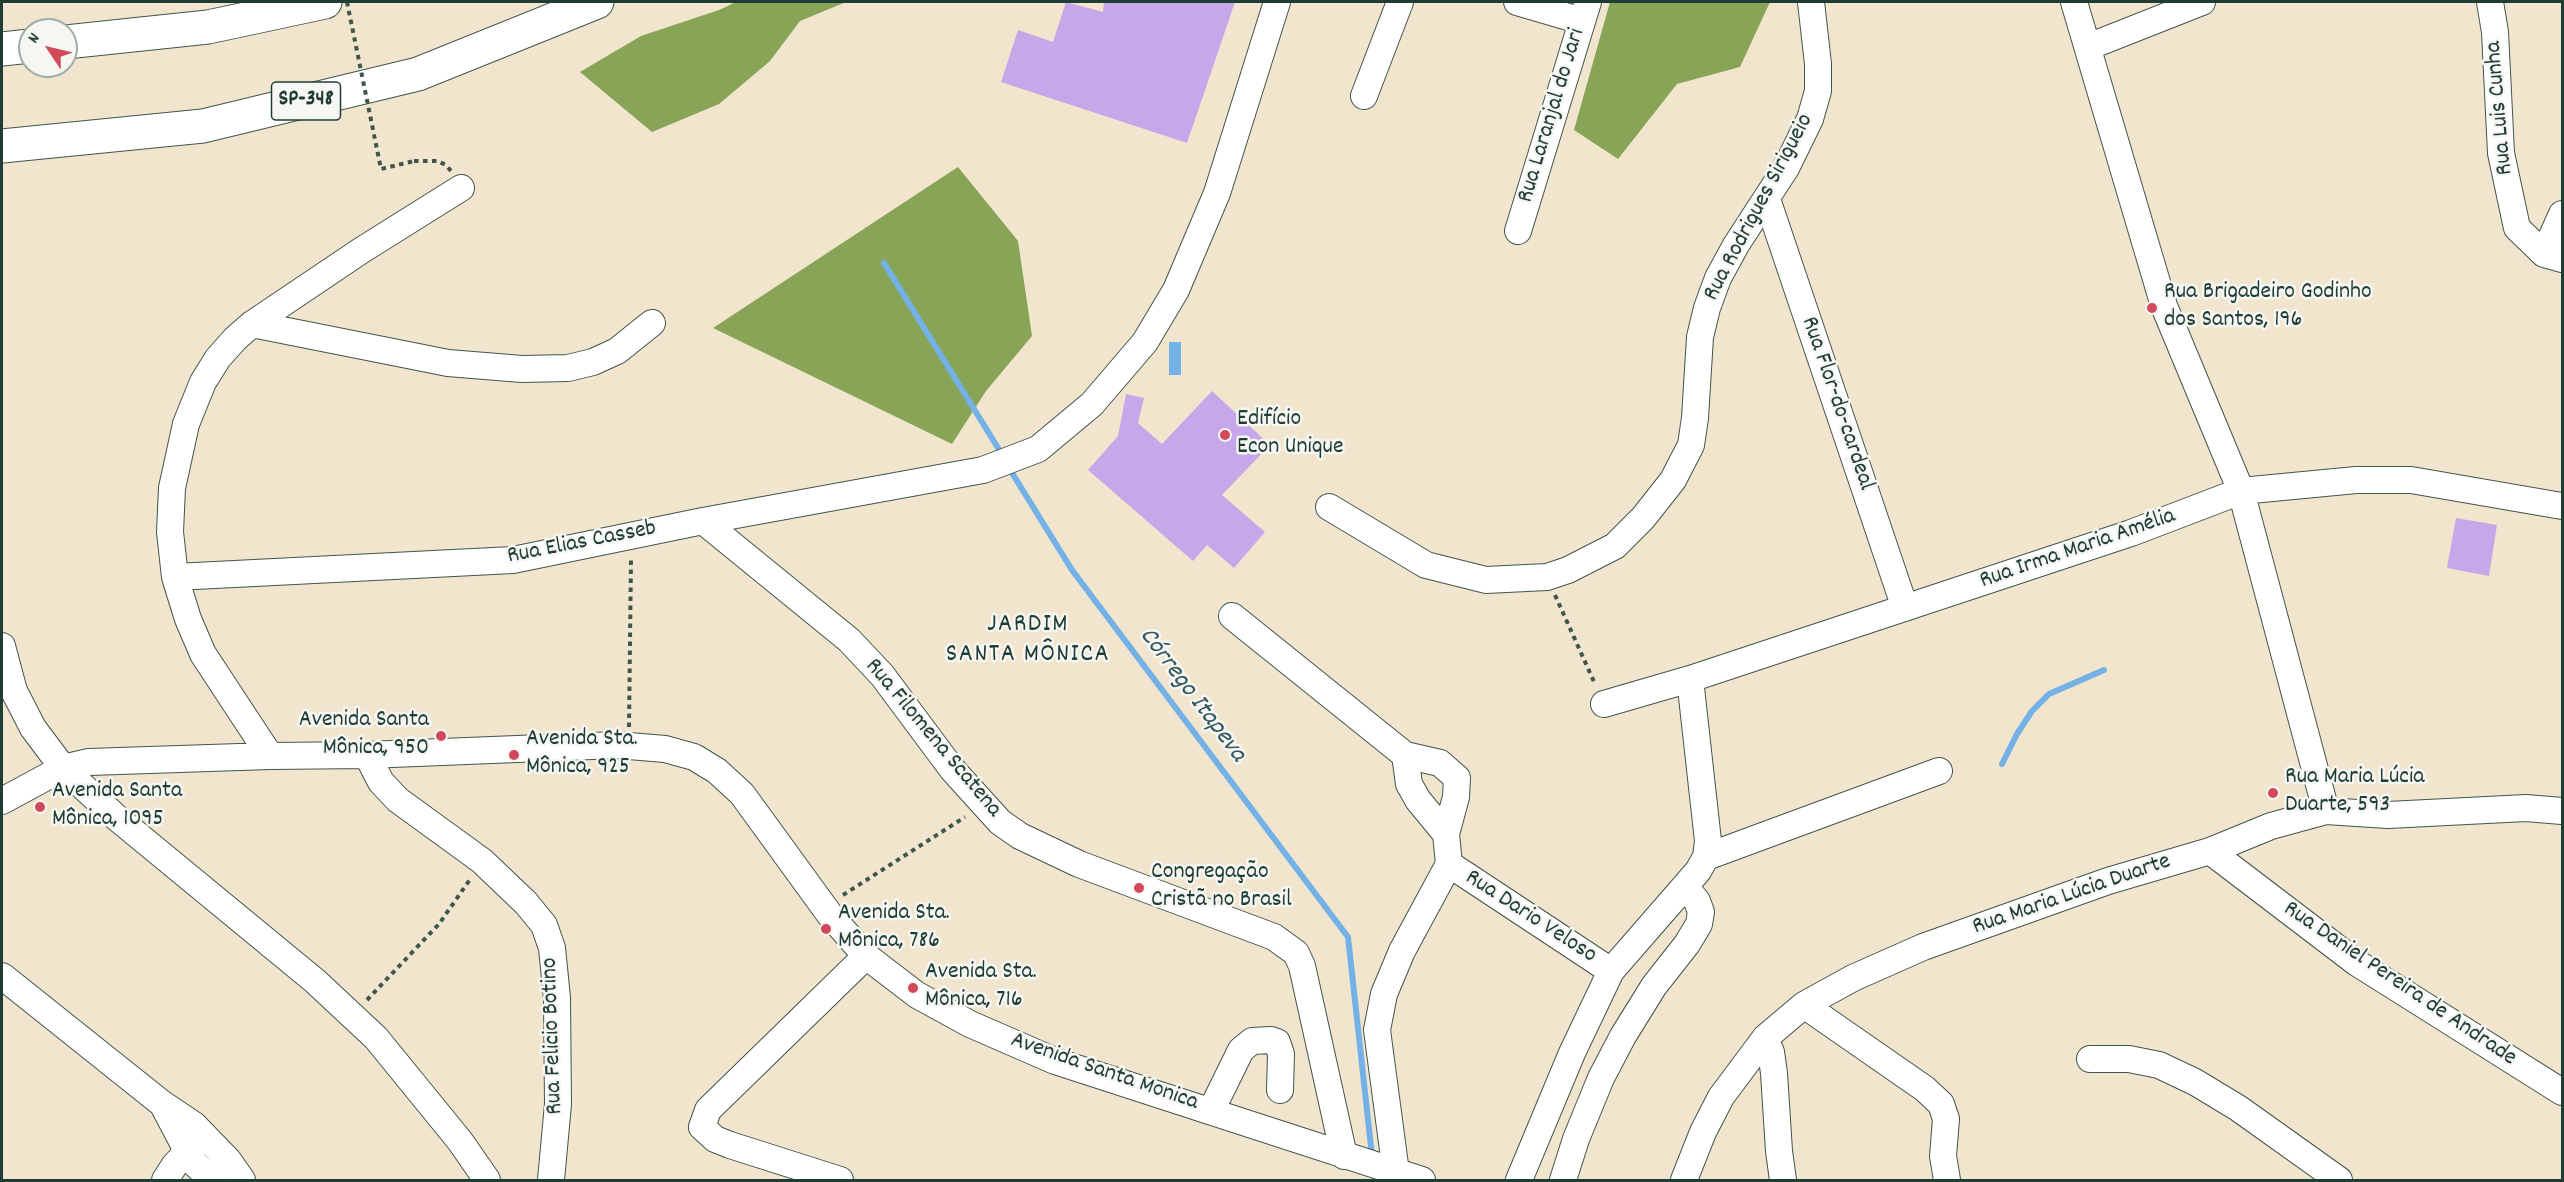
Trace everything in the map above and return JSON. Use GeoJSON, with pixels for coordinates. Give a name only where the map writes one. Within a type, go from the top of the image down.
{"type":"FeatureCollection","features":[{"type":"Feature","properties":{"kind":"highway"},"geometry":{"type":"LineString","coordinates":[[78,41],[208,27],[325,2]]}},
{"type":"Feature","properties":{"kind":"highway","name":"SP-348"},"geometry":{"type":"LineString","coordinates":[[2,146],[203,126],[418,74],[597,2]]}},
{"type":"Feature","properties":{"kind":"highway"},"geometry":{"type":"LineString","coordinates":[[2,49],[18,47]]}},
{"type":"Feature","properties":{"kind":"street","name":"Rua Elias Casseb"},"geometry":{"type":"LineString","coordinates":[[175,577],[513,560],[703,521],[988,468],[1038,449],[1092,404],[1145,342],[1176,290],[1217,193],[1277,2]]}},
{"type":"Feature","properties":{"kind":"street"},"geometry":{"type":"LineString","coordinates":[[1364,96],[1400,2]]}},
{"type":"Feature","properties":{"kind":"street"},"geometry":{"type":"LineString","coordinates":[[1517,2],[1585,11]]}},
{"type":"Feature","properties":{"kind":"street","name":"Rua Rodrigues Sirigueio"},"geometry":{"type":"LineString","coordinates":[[1329,507],[1426,565],[1486,580],[1546,577],[1568,570],[1615,546],[1643,518],[1673,480],[1691,445],[1700,337],[1718,278],[1736,245],[1767,199],[1810,119],[1818,91],[1818,64],[1811,2]]}},
{"type":"Feature","properties":{"kind":"street"},"geometry":{"type":"LineString","coordinates":[[2074,2],[2164,306],[2241,491],[2326,811]]}},
{"type":"Feature","properties":{"kind":"street"},"geometry":{"type":"LineString","coordinates":[[2088,47],[2202,2]]}},
{"type":"Feature","properties":{"kind":"street","name":"Rua Luis Cunha"},"geometry":{"type":"LineString","coordinates":[[2490,2],[2495,32],[2501,153],[2517,228],[2553,257]]}},
{"type":"Feature","properties":{"kind":"street","name":"Rua Laranjal do Jari"},"geometry":{"type":"LineString","coordinates":[[1518,231],[1585,11]]}},
{"type":"Feature","properties":{"kind":"street"},"geometry":{"type":"LineString","coordinates":[[270,756],[203,654],[188,619],[175,577],[170,532],[172,488],[186,424],[203,382],[218,358],[252,324],[461,188]]}},
{"type":"Feature","properties":{"kind":"street","name":"Rua Flor-do-cardeal"},"geometry":{"type":"LineString","coordinates":[[1767,199],[1905,609]]}},
{"type":"Feature","properties":{"kind":"street"},"geometry":{"type":"LineString","coordinates":[[2553,257],[2562,214]]}},
{"type":"Feature","properties":{"kind":"street"},"geometry":{"type":"LineString","coordinates":[[252,324],[448,363],[522,369],[568,368],[593,362],[616,351],[652,323]]}},
{"type":"Feature","properties":{"kind":"street","name":"Rua Irma Maria Amélia"},"geometry":{"type":"LineString","coordinates":[[1604,704],[1690,679],[1905,609],[2131,533],[2241,491],[2356,480],[2411,480],[2562,506]]}},
{"type":"Feature","properties":{"kind":"street","name":"Rua Filomena Scatena"},"geometry":{"type":"LineString","coordinates":[[703,521],[849,640],[882,675],[952,769],[1000,822],[1020,836],[1079,864],[1274,937],[1296,953],[1302,966],[1352,1158]]}},
{"type":"Feature","properties":{"kind":"street"},"geometry":{"type":"LineString","coordinates":[[1232,616],[1405,755],[1440,763],[1457,778],[1456,798],[1446,834],[1449,864],[1402,951],[1384,994],[1377,1030],[1393,1174]]}},
{"type":"Feature","properties":{"kind":"street"},"geometry":{"type":"LineString","coordinates":[[2,646],[14,691],[33,728],[63,768],[117,818],[315,981],[376,1038],[453,1132],[487,1180]]}},
{"type":"Feature","properties":{"kind":"street"},"geometry":{"type":"LineString","coordinates":[[1519,1180],[1572,1053],[1611,971],[1685,887],[1706,857],[1708,841],[1690,679]]}},
{"type":"Feature","properties":{"kind":"street","name":"Avenida Santa Monica"},"geometry":{"type":"LineString","coordinates":[[2,801],[63,768],[89,762],[270,756],[367,756],[628,746],[665,749],[694,757],[717,771],[742,794],[825,907],[866,956],[917,995],[970,1024],[1055,1061],[1352,1158],[1393,1174],[1422,1180]]}},
{"type":"Feature","properties":{"kind":"street"},"geometry":{"type":"LineString","coordinates":[[1405,755],[1408,784],[1446,834]]}},
{"type":"Feature","properties":{"kind":"street","name":"Rua Felicio Botino"},"geometry":{"type":"LineString","coordinates":[[367,756],[381,782],[398,800],[482,861],[526,903],[544,925],[552,948],[557,998],[558,1104],[551,1180]]}},
{"type":"Feature","properties":{"kind":"street"},"geometry":{"type":"LineString","coordinates":[[1706,857],[1939,771]]}},
{"type":"Feature","properties":{"kind":"street","name":"Rua Maria Lúcia Duarte"},"geometry":{"type":"LineString","coordinates":[[1684,1180],[1703,1132],[1721,1097],[1765,1038],[1804,1005],[1853,978],[1923,947],[2108,881],[2210,851],[2271,826],[2326,811],[2388,815],[2526,808],[2562,811]]}},
{"type":"Feature","properties":{"kind":"street","name":"Rua Daniel Pereira de Andrade"},"geometry":{"type":"LineString","coordinates":[[2210,851],[2357,963],[2562,1092]]}},
{"type":"Feature","properties":{"kind":"street","name":"Rua Dario Veloso"},"geometry":{"type":"LineString","coordinates":[[1449,864],[1611,971]]}},
{"type":"Feature","properties":{"kind":"street"},"geometry":{"type":"LineString","coordinates":[[1563,1180],[1576,1139],[1601,1078],[1623,1036],[1654,986],[1687,944],[1699,924],[1701,912],[1697,901],[1685,887]]}},
{"type":"Feature","properties":{"kind":"street"},"geometry":{"type":"LineString","coordinates":[[840,1180],[730,1145],[715,1139],[702,1127],[708,1110],[722,1094],[866,956]]}},
{"type":"Feature","properties":{"kind":"street"},"geometry":{"type":"LineString","coordinates":[[3,980],[160,1102],[194,1125],[198,1145],[193,1162],[212,1180],[235,1170]]}},
{"type":"Feature","properties":{"kind":"street"},"geometry":{"type":"LineString","coordinates":[[1804,1005],[1925,1089],[1941,1104],[1946,1119],[1943,1155],[1947,1180]]}},
{"type":"Feature","properties":{"kind":"street"},"geometry":{"type":"LineString","coordinates":[[1765,1038],[1771,1052],[1774,1073],[1783,1180]]}},
{"type":"Feature","properties":{"kind":"street"},"geometry":{"type":"LineString","coordinates":[[1211,1111],[1241,1050],[1252,1041],[1277,1042],[1281,1054],[1280,1090]]}},
{"type":"Feature","properties":{"kind":"street"},"geometry":{"type":"LineString","coordinates":[[2090,1059],[2129,1059],[2159,1065],[2195,1082],[2238,1108],[2339,1180]]}},
{"type":"Feature","properties":{"kind":"street"},"geometry":{"type":"LineString","coordinates":[[198,1145],[235,1170]]}},
{"type":"Feature","properties":{"kind":"street"},"geometry":{"type":"LineString","coordinates":[[165,1180],[174,1166],[198,1145]]}},
{"type":"Feature","properties":{"kind":"path"},"geometry":{"type":"LineString","coordinates":[[347,2],[381,169],[414,161],[437,161],[446,165],[461,188]]}},
{"type":"Feature","properties":{"kind":"path"},"geometry":{"type":"LineString","coordinates":[[628,746],[632,535]]}},
{"type":"Feature","properties":{"kind":"path"},"geometry":{"type":"LineString","coordinates":[[1546,577],[1604,704]]}},
{"type":"Feature","properties":{"kind":"path"},"geometry":{"type":"LineString","coordinates":[[825,907],[984,805]]}},
{"type":"Feature","properties":{"kind":"path"},"geometry":{"type":"LineString","coordinates":[[352,1016],[439,924],[482,861]]}},
{"type":"Feature","properties":{"kind":"green space"},"geometry":{"type":"Polygon","coordinates":[[[736,2],[846,2],[800,21],[770,61],[719,104],[652,132],[580,72],[641,36],[719,10],[736,2]]]}},
{"type":"Feature","properties":{"kind":"green space"},"geometry":{"type":"Polygon","coordinates":[[[1610,2],[1770,2],[1740,67],[1677,84],[1618,159],[1574,130],[1610,2]]]}},
{"type":"Feature","properties":{"kind":"green space"},"geometry":{"type":"Polygon","coordinates":[[[958,167],[1018,241],[1032,336],[986,391],[952,444],[713,328],[958,167]]]}},
{"type":"Feature","properties":{"kind":"water"},"geometry":{"type":"Polygon","coordinates":[[[1169,342],[1181,342],[1181,375],[1169,375],[1169,342]]]}},
{"type":"Feature","properties":{"kind":"building"},"geometry":{"type":"Polygon","coordinates":[[[1066,2],[1103,12],[1104,2],[1235,2],[1187,143],[1001,82],[1018,30],[1053,42],[1066,2]]]}},
{"type":"Feature","properties":{"kind":"building"},"geometry":{"type":"Polygon","coordinates":[[[1212,391],[1270,445],[1222,495],[1265,532],[1234,568],[1207,545],[1193,561],[1088,470],[1118,436],[1126,394],[1144,398],[1138,423],[1162,444],[1212,391]]]}},
{"type":"Feature","properties":{"kind":"building"},"geometry":{"type":"Polygon","coordinates":[[[2456,518],[2497,525],[2489,576],[2447,568],[2456,518]]]}},
{"type":"Feature","properties":{"kind":"waterway","name":"Córrego Itapeva"},"geometry":{"type":"LineString","coordinates":[[884,263],[1003,456]]}},
{"type":"Feature","properties":{"kind":"waterway","name":"Córrego Itapeva"},"geometry":{"type":"LineString","coordinates":[[1009,468],[1072,570],[1348,937],[1372,1156]]}},
{"type":"Feature","properties":{"kind":"waterway"},"geometry":{"type":"LineString","coordinates":[[2002,764],[2032,711],[2049,694],[2104,670]]}},
{"type":"Feature","properties":{"kind":"place","name":"Rua Brigadeiro Godinho dos Santos, 196"},"geometry":{"type":"Point","coordinates":[2152,308]}},
{"type":"Feature","properties":{"kind":"place","name":"Edifício Econ Unique"},"geometry":{"type":"Point","coordinates":[1225,435]}},
{"type":"Feature","properties":{"kind":"place","name":"Avenida Santa Mônica, 950"},"geometry":{"type":"Point","coordinates":[441,736]}},
{"type":"Feature","properties":{"kind":"place","name":"Avenida Sta. Mônica, 925"},"geometry":{"type":"Point","coordinates":[514,755]}},
{"type":"Feature","properties":{"kind":"place","name":"Rua Maria Lúcia Duarte, 593"},"geometry":{"type":"Point","coordinates":[2273,793]}},
{"type":"Feature","properties":{"kind":"place","name":"Avenida Santa Mônica, 1095"},"geometry":{"type":"Point","coordinates":[40,807]}},
{"type":"Feature","properties":{"kind":"place","name":"Congregação Cristã no Brasil"},"geometry":{"type":"Point","coordinates":[1139,888]}},
{"type":"Feature","properties":{"kind":"place","name":"Avenida Sta. Mônica, 786"},"geometry":{"type":"Point","coordinates":[826,929]}},
{"type":"Feature","properties":{"kind":"place","name":"Avenida Sta. Mônica, 716"},"geometry":{"type":"Point","coordinates":[913,988]}},
{"type":"Feature","properties":{"kind":"district","name":"JARDIM SANTA MÔNICA"},"geometry":{"type":"Point","coordinates":[1028,641]}}]}
